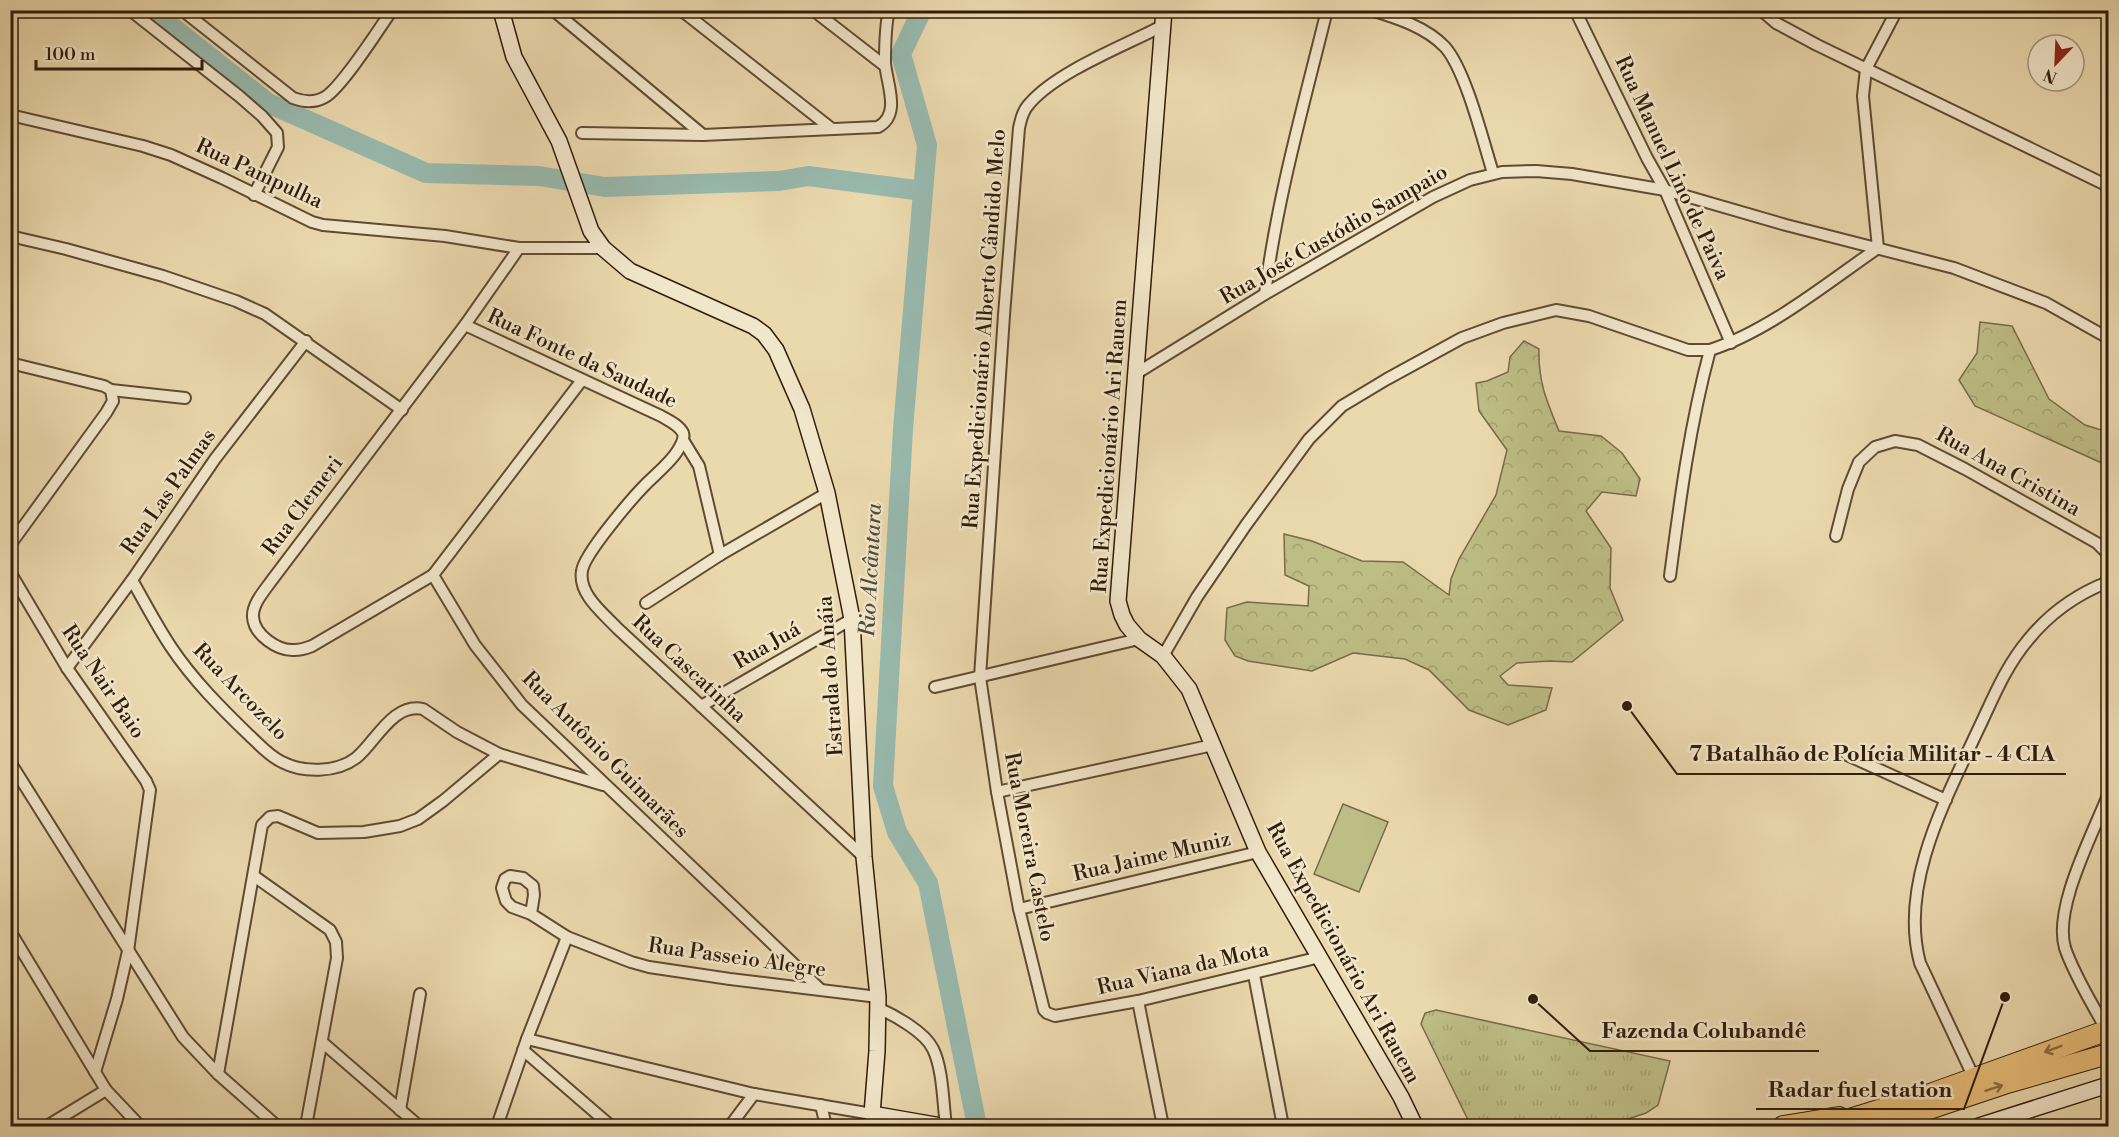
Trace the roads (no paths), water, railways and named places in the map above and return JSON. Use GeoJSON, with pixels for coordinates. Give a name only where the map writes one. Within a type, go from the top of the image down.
{"type":"FeatureCollection","features":[{"type":"Feature","properties":{"kind":"highway"},"geometry":{"type":"LineString","coordinates":[[1783,1126],[1876,1119],[1974,1078],[2108,1030]]}},
{"type":"Feature","properties":{"kind":"highway"},"geometry":{"type":"LineString","coordinates":[[1827,1126],[1876,1119],[2109,1054]]}},
{"type":"Feature","properties":{"kind":"street"},"geometry":{"type":"LineString","coordinates":[[130,10],[239,96],[273,127],[279,140],[278,147],[254,195]]}},
{"type":"Feature","properties":{"kind":"street"},"geometry":{"type":"LineString","coordinates":[[182,10],[293,98],[302,102],[311,102],[326,97],[340,83],[393,10]]}},
{"type":"Feature","properties":{"kind":"street","name":"Estrada do Anáia"},"geometry":{"type":"LineString","coordinates":[[501,10],[514,57],[559,141],[591,231],[603,248],[630,271],[753,326],[764,334],[776,350],[802,409],[827,493],[852,619],[864,857],[878,1003],[872,1114]]}},
{"type":"Feature","properties":{"kind":"street"},"geometry":{"type":"LineString","coordinates":[[553,10],[703,135]]}},
{"type":"Feature","properties":{"kind":"street"},"geometry":{"type":"LineString","coordinates":[[681,10],[832,129]]}},
{"type":"Feature","properties":{"kind":"street"},"geometry":{"type":"LineString","coordinates":[[813,10],[885,66]]}},
{"type":"Feature","properties":{"kind":"street"},"geometry":{"type":"LineString","coordinates":[[582,133],[703,135],[878,127],[884,124],[890,113],[891,104],[885,66],[885,38],[889,10]]}},
{"type":"Feature","properties":{"kind":"street","name":"Rua Expedicionário Ari Rauem"},"geometry":{"type":"LineString","coordinates":[[1164,10],[1118,601],[1127,625],[1139,639],[1163,656],[1190,688],[1258,852],[1401,1097],[1415,1126]]}},
{"type":"Feature","properties":{"kind":"street"},"geometry":{"type":"LineString","coordinates":[[1265,294],[1273,239],[1289,163],[1327,10]]}},
{"type":"Feature","properties":{"kind":"street"},"geometry":{"type":"LineString","coordinates":[[1371,10],[1423,30],[1445,47],[1459,68],[1493,173]]}},
{"type":"Feature","properties":{"kind":"street","name":"Rua Manuel Lino de Paiva"},"geometry":{"type":"LineString","coordinates":[[1575,10],[1665,190],[1731,343]]}},
{"type":"Feature","properties":{"kind":"street"},"geometry":{"type":"LineString","coordinates":[[1761,10],[1776,23],[1866,69],[2109,186]]}},
{"type":"Feature","properties":{"kind":"street"},"geometry":{"type":"LineString","coordinates":[[1163,656],[1203,588],[1309,439],[1342,406],[1387,379],[1462,338],[1503,322],[1556,310],[1589,316],[1688,350],[1710,350],[1731,343],[1758,329],[1878,248],[1863,96],[1866,69],[1898,10]]}},
{"type":"Feature","properties":{"kind":"street","name":"Rua Expedicionário Alberto Cândido Melo"},"geometry":{"type":"LineString","coordinates":[[980,677],[1003,327],[1021,120],[1030,102],[1050,86],[1092,60],[1162,26]]}},
{"type":"Feature","properties":{"kind":"street","name":"Rua Pampulha"},"geometry":{"type":"LineString","coordinates":[[10,115],[143,146],[194,164],[254,195],[323,225],[446,236],[519,248],[603,248]]}},
{"type":"Feature","properties":{"kind":"street","name":"Rua José Custódio Sampaio"},"geometry":{"type":"LineString","coordinates":[[1137,373],[1265,294],[1433,196],[1493,173],[1536,171],[1604,178],[1665,190],[1786,225],[1954,268],[2046,303],[2109,338]]}},
{"type":"Feature","properties":{"kind":"street"},"geometry":{"type":"LineString","coordinates":[[10,236],[66,249],[206,289],[265,314],[402,410]]}},
{"type":"Feature","properties":{"kind":"street","name":"Rua Clemeri"},"geometry":{"type":"LineString","coordinates":[[433,575],[312,646],[293,651],[266,639],[257,628],[253,617],[256,604],[272,579],[402,410],[519,248]]}},
{"type":"Feature","properties":{"kind":"street","name":"Rua Fonte da Saudade"},"geometry":{"type":"LineString","coordinates":[[465,325],[661,416],[677,426],[683,433],[683,440],[677,452],[644,486]]}},
{"type":"Feature","properties":{"kind":"street","name":"Rua Las Palmas"},"geometry":{"type":"LineString","coordinates":[[67,668],[132,580],[215,459],[306,341]]}},
{"type":"Feature","properties":{"kind":"street"},"geometry":{"type":"LineString","coordinates":[[1670,576],[1681,488],[1693,421],[1710,350]]}},
{"type":"Feature","properties":{"kind":"street"},"geometry":{"type":"LineString","coordinates":[[10,363],[107,388],[185,398]]}},
{"type":"Feature","properties":{"kind":"street"},"geometry":{"type":"LineString","coordinates":[[433,575],[582,380]]}},
{"type":"Feature","properties":{"kind":"street"},"geometry":{"type":"LineString","coordinates":[[10,545],[106,413],[113,401],[107,388]]}},
{"type":"Feature","properties":{"kind":"street"},"geometry":{"type":"LineString","coordinates":[[683,440],[699,466],[720,555]]}},
{"type":"Feature","properties":{"kind":"street","name":"Rua Ana Cristina"},"geometry":{"type":"LineString","coordinates":[[1836,536],[1848,489],[1859,462],[1875,447],[1895,441],[1918,445],[1965,469],[2097,543],[2109,554]]}},
{"type":"Feature","properties":{"kind":"street","name":"Rua Cascatinha"},"geometry":{"type":"LineString","coordinates":[[644,486],[591,552],[582,571],[583,583],[589,597],[616,628],[864,857]]}},
{"type":"Feature","properties":{"kind":"street"},"geometry":{"type":"LineString","coordinates":[[646,603],[720,555],[827,493]]}},
{"type":"Feature","properties":{"kind":"street","name":"Rua Nair Baio"},"geometry":{"type":"LineString","coordinates":[[10,572],[67,668],[150,790],[128,951],[117,999],[95,1072]]}},
{"type":"Feature","properties":{"kind":"street","name":"Rua Antônio Guimarães"},"geometry":{"type":"LineString","coordinates":[[433,575],[475,645],[522,705],[820,989]]}},
{"type":"Feature","properties":{"kind":"street","name":"Rua Arcozelo"},"geometry":{"type":"LineString","coordinates":[[132,580],[172,648],[195,679],[239,726],[280,761],[289,765],[315,770],[339,766],[358,757],[395,717],[406,710],[417,708],[423,709],[462,735],[499,754],[607,786]]}},
{"type":"Feature","properties":{"kind":"street"},"geometry":{"type":"LineString","coordinates":[[1974,1078],[1920,963],[1914,926],[1922,870],[1946,800],[2003,676],[2027,641],[2056,611],[2094,587],[2109,582]]}},
{"type":"Feature","properties":{"kind":"street","name":"Rua Juá"},"geometry":{"type":"LineString","coordinates":[[701,706],[852,619]]}},
{"type":"Feature","properties":{"kind":"street"},"geometry":{"type":"LineString","coordinates":[[935,687],[1139,639]]}},
{"type":"Feature","properties":{"kind":"street","name":"Rua Moreira Castelo"},"geometry":{"type":"LineString","coordinates":[[980,677],[997,792],[1020,909],[1044,1010],[1055,1016]]}},
{"type":"Feature","properties":{"kind":"street"},"geometry":{"type":"LineString","coordinates":[[997,792],[1214,745]]}},
{"type":"Feature","properties":{"kind":"street"},"geometry":{"type":"LineString","coordinates":[[218,1074],[262,825],[270,817],[278,816],[318,833],[364,832],[400,826],[418,819],[443,801],[499,754]]}},
{"type":"Feature","properties":{"kind":"street"},"geometry":{"type":"LineString","coordinates":[[1847,755],[1946,800]]}},
{"type":"Feature","properties":{"kind":"street"},"geometry":{"type":"LineString","coordinates":[[10,762],[183,1037],[218,1074],[277,1126]]}},
{"type":"Feature","properties":{"kind":"street"},"geometry":{"type":"LineString","coordinates":[[2108,1030],[2066,949],[2062,932],[2063,913],[2072,885],[2109,795]]}},
{"type":"Feature","properties":{"kind":"street","name":"Rua Jaime Muniz"},"geometry":{"type":"LineString","coordinates":[[1020,909],[1258,852]]}},
{"type":"Feature","properties":{"kind":"street"},"geometry":{"type":"LineString","coordinates":[[254,876],[333,934],[336,942],[337,958],[306,1126]]}},
{"type":"Feature","properties":{"kind":"street","name":"Rua Passeio Alegre"},"geometry":{"type":"LineString","coordinates":[[531,914],[567,937],[649,967],[820,989],[878,1003],[899,1017],[933,1047],[939,1067],[946,1126]]}},
{"type":"Feature","properties":{"kind":"street"},"geometry":{"type":"LineString","coordinates":[[10,931],[106,1090],[140,1126]]}},
{"type":"Feature","properties":{"kind":"street"},"geometry":{"type":"LineString","coordinates":[[497,1126],[527,1039],[567,937]]}},
{"type":"Feature","properties":{"kind":"street","name":"Rua Viana da Mota"},"geometry":{"type":"LineString","coordinates":[[1055,1016],[1138,1001],[1254,975],[1320,957]]}},
{"type":"Feature","properties":{"kind":"street"},"geometry":{"type":"LineString","coordinates":[[1254,975],[1283,1126]]}},
{"type":"Feature","properties":{"kind":"street"},"geometry":{"type":"LineString","coordinates":[[400,1110],[420,994]]}},
{"type":"Feature","properties":{"kind":"street"},"geometry":{"type":"LineString","coordinates":[[1138,1001],[1163,1126]]}},
{"type":"Feature","properties":{"kind":"street"},"geometry":{"type":"LineString","coordinates":[[527,1039],[754,1094],[941,1126]]}},
{"type":"Feature","properties":{"kind":"street"},"geometry":{"type":"LineString","coordinates":[[322,1042],[418,1126]]}},
{"type":"Feature","properties":{"kind":"street"},"geometry":{"type":"LineString","coordinates":[[523,1050],[610,1126]]}},
{"type":"Feature","properties":{"kind":"street"},"geometry":{"type":"LineString","coordinates":[[1979,1126],[2109,1085]]}},
{"type":"Feature","properties":{"kind":"street"},"geometry":{"type":"LineString","coordinates":[[47,1126],[106,1090]]}},
{"type":"Feature","properties":{"kind":"street"},"geometry":{"type":"LineString","coordinates":[[730,1126],[754,1094]]}},
{"type":"Feature","properties":{"kind":"street"},"geometry":{"type":"LineString","coordinates":[[821,1105],[825,1126]]}},
{"type":"Feature","properties":{"kind":"waterway"},"geometry":{"type":"LineString","coordinates":[[151,10],[268,103],[426,173],[539,176],[605,187],[779,181],[808,176],[923,191]]}},
{"type":"Feature","properties":{"kind":"waterway","name":"Rio Alcântara"},"geometry":{"type":"LineString","coordinates":[[922,10],[901,54],[927,145],[903,429],[883,786],[897,832],[928,883],[977,1126]]}},
{"type":"Feature","properties":{"kind":"place","name":"7 Batalhão de Polícia Militar - 4 CIA"},"geometry":{"type":"Point","coordinates":[1627,706]}},
{"type":"Feature","properties":{"kind":"place","name":"Radar fuel station"},"geometry":{"type":"Point","coordinates":[2005,997]}},
{"type":"Feature","properties":{"kind":"place","name":"Fazenda Colubandê"},"geometry":{"type":"Point","coordinates":[1533,999]}}]}
